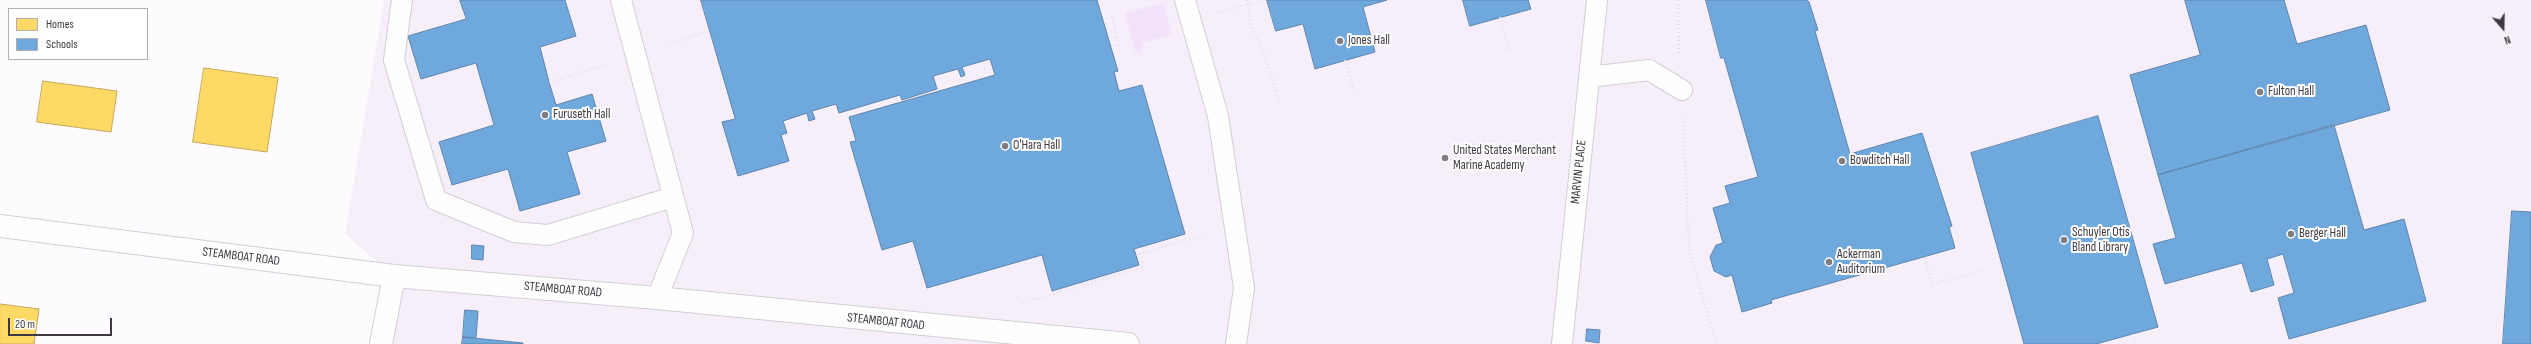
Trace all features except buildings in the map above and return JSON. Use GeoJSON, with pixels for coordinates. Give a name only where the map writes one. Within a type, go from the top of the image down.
{"type":"FeatureCollection","features":[{"type":"Feature","properties":{"kind":"street","name":"STEAMBOAT ROAD"},"geometry":{"type":"LineString","coordinates":[[0,226],[394,276],[657,298],[1128,344]]}},
{"type":"Feature","properties":{"kind":"street"},"geometry":{"type":"LineString","coordinates":[[381,344],[394,276]]}},
{"type":"Feature","properties":{"kind":"lane"},"geometry":{"type":"LineString","coordinates":[[402,0],[394,60],[436,200],[514,232],[548,235],[673,196]]}},
{"type":"Feature","properties":{"kind":"lane"},"geometry":{"type":"LineString","coordinates":[[621,0],[683,234],[657,298]]}},
{"type":"Feature","properties":{"kind":"lane"},"geometry":{"type":"LineString","coordinates":[[1185,0],[1218,116],[1244,288],[1236,344]]}},
{"type":"Feature","properties":{"kind":"lane","name":"MARVIN PLACE"},"geometry":{"type":"LineString","coordinates":[[1562,344],[1597,0]]}},
{"type":"Feature","properties":{"kind":"lane"},"geometry":{"type":"LineString","coordinates":[[1589,77],[1649,70],[1682,90]]}},
{"type":"Feature","properties":{"kind":"path"},"geometry":{"type":"LineString","coordinates":[[1190,19],[1248,2],[1264,0]]}},
{"type":"Feature","properties":{"kind":"path"},"geometry":{"type":"LineString","coordinates":[[1678,0],[1690,248],[1716,344]]}},
{"type":"Feature","properties":{"kind":"path"},"geometry":{"type":"LineString","coordinates":[[1248,2],[1251,26],[1265,54],[1280,105]]}},
{"type":"Feature","properties":{"kind":"path"},"geometry":{"type":"LineString","coordinates":[[1112,17],[1120,48]]}},
{"type":"Feature","properties":{"kind":"path"},"geometry":{"type":"LineString","coordinates":[[1500,17],[1509,51]]}},
{"type":"Feature","properties":{"kind":"path"},"geometry":{"type":"LineString","coordinates":[[669,44],[710,31]]}},
{"type":"Feature","properties":{"kind":"path"},"geometry":{"type":"LineString","coordinates":[[550,82],[636,56]]}},
{"type":"Feature","properties":{"kind":"path"},"geometry":{"type":"LineString","coordinates":[[1345,60],[1354,92]]}},
{"type":"Feature","properties":{"kind":"path"},"geometry":{"type":"LineString","coordinates":[[1020,303],[1144,266],[1140,254],[1211,233]]}},
{"type":"Feature","properties":{"kind":"path"},"geometry":{"type":"LineString","coordinates":[[1925,258],[1932,285],[1985,270]]}},
{"type":"Feature","properties":{"kind":"path"},"geometry":{"type":"LineString","coordinates":[[2133,334],[2136,344]]}},
{"type":"Feature","properties":{"kind":"shaded area","name":"United States Merchant Marine Academy"},"geometry":{"type":"Polygon","coordinates":[[[384,0],[2531,0],[2531,344],[381,344],[394,276],[345,234],[384,0]]]}},
{"type":"Feature","properties":{"kind":"shaded area"},"geometry":{"type":"Polygon","coordinates":[[[1164,3],[1172,35],[1144,42],[1140,55],[1135,51],[1125,13],[1164,3]]]}},
{"type":"Feature","properties":{"kind":"place","name":"Jones Hall"},"geometry":{"type":"Point","coordinates":[1340,41]}},
{"type":"Feature","properties":{"kind":"place","name":"Fulton Hall"},"geometry":{"type":"Point","coordinates":[2260,92]}},
{"type":"Feature","properties":{"kind":"place","name":"Furuseth Hall"},"geometry":{"type":"Point","coordinates":[545,115]}},
{"type":"Feature","properties":{"kind":"place","name":"O'Hara Hall"},"geometry":{"type":"Point","coordinates":[1005,146]}},
{"type":"Feature","properties":{"kind":"place","name":"United States Merchant Marine Academy"},"geometry":{"type":"Point","coordinates":[1445,158]}},
{"type":"Feature","properties":{"kind":"place","name":"Bowditch Hall"},"geometry":{"type":"Point","coordinates":[1842,161]}},
{"type":"Feature","properties":{"kind":"place","name":"Berger Hall"},"geometry":{"type":"Point","coordinates":[2291,234]}},
{"type":"Feature","properties":{"kind":"place","name":"Schuyler Otis Bland Library"},"geometry":{"type":"Point","coordinates":[2064,240]}},
{"type":"Feature","properties":{"kind":"place","name":"Ackerman Auditorium"},"geometry":{"type":"Point","coordinates":[1829,262]}}]}
